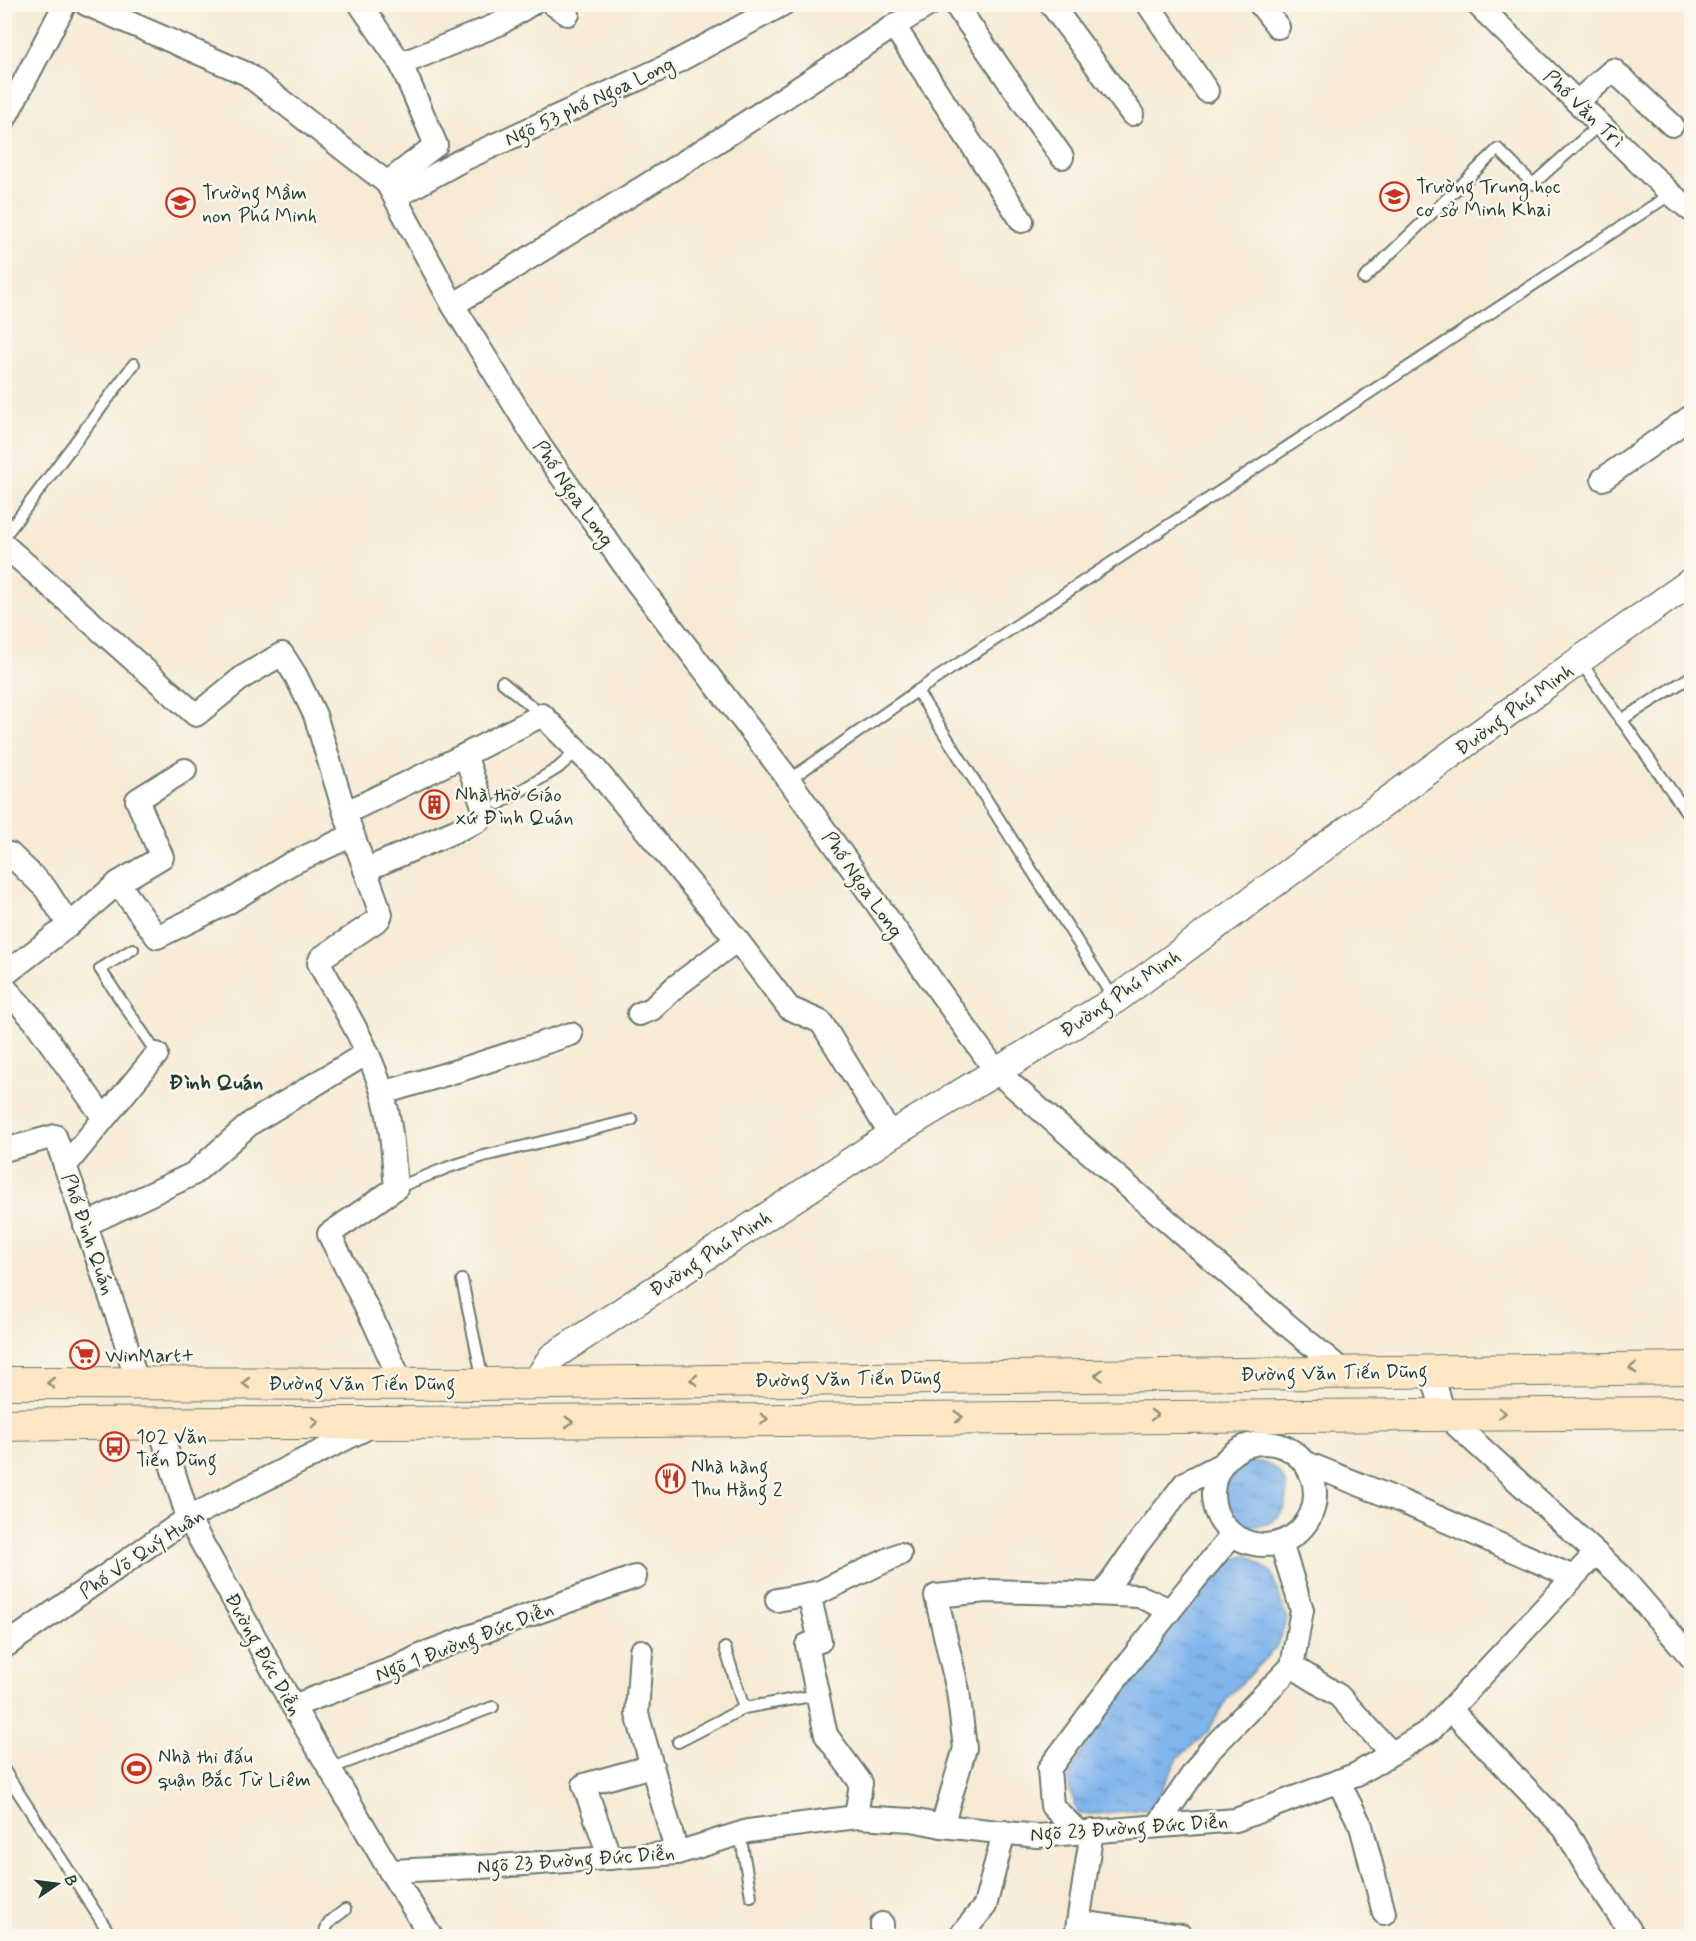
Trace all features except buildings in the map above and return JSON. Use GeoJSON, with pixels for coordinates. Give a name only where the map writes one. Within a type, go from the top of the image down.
{"type":"FeatureCollection","features":[{"type":"Feature","properties":{"kind":"main road","name":"Đường Văn Tiến Dũng"},"geometry":{"type":"LineString","coordinates":[[4,1383],[484,1384],[1692,1368]]}},
{"type":"Feature","properties":{"kind":"main road","name":"Đường Văn Tiến Dũng"},"geometry":{"type":"LineString","coordinates":[[4,1425],[158,1422],[511,1423],[1296,1414],[1692,1413]]}},
{"type":"Feature","properties":{"kind":"street"},"geometry":{"type":"LineString","coordinates":[[4,120],[65,4]]}},
{"type":"Feature","properties":{"kind":"street","name":"Phố Ngọa Long"},"geometry":{"type":"LineString","coordinates":[[86,4],[247,74],[391,190],[453,305],[540,446],[635,580],[789,780],[996,1071],[1344,1372]]}},
{"type":"Feature","properties":{"kind":"street"},"geometry":{"type":"LineString","coordinates":[[360,4],[401,64],[436,145],[391,190]]}},
{"type":"Feature","properties":{"kind":"street"},"geometry":{"type":"LineString","coordinates":[[401,64],[499,24],[531,4]]}},
{"type":"Feature","properties":{"kind":"street"},"geometry":{"type":"LineString","coordinates":[[453,305],[721,139],[930,4]]}},
{"type":"Feature","properties":{"kind":"street"},"geometry":{"type":"LineString","coordinates":[[955,4],[1062,157]]}},
{"type":"Feature","properties":{"kind":"street"},"geometry":{"type":"LineString","coordinates":[[1051,4],[1132,114]]}},
{"type":"Feature","properties":{"kind":"street"},"geometry":{"type":"LineString","coordinates":[[1148,4],[1207,91]]}},
{"type":"Feature","properties":{"kind":"street"},"geometry":{"type":"LineString","coordinates":[[1260,4],[1278,27]]}},
{"type":"Feature","properties":{"kind":"street","name":"Phố Văn Trì"},"geometry":{"type":"LineString","coordinates":[[1477,4],[1671,194],[1692,211]]}},
{"type":"Feature","properties":{"kind":"street","name":"Ngõ 53 phố Ngọa Long"},"geometry":{"type":"LineString","coordinates":[[391,190],[676,62],[774,6]]}},
{"type":"Feature","properties":{"kind":"street"},"geometry":{"type":"LineString","coordinates":[[894,26],[1022,221]]}},
{"type":"Feature","properties":{"kind":"street"},"geometry":{"type":"LineString","coordinates":[[1577,102],[1612,70],[1672,124]]}},
{"type":"Feature","properties":{"kind":"street"},"geometry":{"type":"LineString","coordinates":[[1603,479],[1692,416]]}},
{"type":"Feature","properties":{"kind":"street"},"geometry":{"type":"LineString","coordinates":[[4,546],[196,715],[243,677],[282,654],[296,676],[315,715],[345,813],[381,914],[379,919],[321,958],[319,963],[367,1053],[383,1092],[393,1147],[396,1188],[329,1234],[374,1322],[402,1384]]}},
{"type":"Feature","properties":{"kind":"street","name":"Đường Phú Minh"},"geometry":{"type":"LineString","coordinates":[[536,1382],[552,1357],[891,1135],[1115,1000],[1580,660],[1692,581]]}},
{"type":"Feature","properties":{"kind":"street"},"geometry":{"type":"LineString","coordinates":[[345,813],[542,715],[578,750],[737,940],[789,1008],[821,1022],[891,1135]]}},
{"type":"Feature","properties":{"kind":"street"},"geometry":{"type":"LineString","coordinates":[[365,870],[476,822],[483,816],[483,806],[465,755]]}},
{"type":"Feature","properties":{"kind":"street"},"geometry":{"type":"LineString","coordinates":[[4,975],[69,925],[118,883],[162,857],[138,800],[185,770]]}},
{"type":"Feature","properties":{"kind":"street"},"geometry":{"type":"LineString","coordinates":[[118,883],[157,937],[229,902],[290,864],[353,835]]}},
{"type":"Feature","properties":{"kind":"street"},"geometry":{"type":"LineString","coordinates":[[10,854],[45,888],[69,925]]}},
{"type":"Feature","properties":{"kind":"street"},"geometry":{"type":"LineString","coordinates":[[639,1014],[652,1009],[675,987],[737,940]]}},
{"type":"Feature","properties":{"kind":"street"},"geometry":{"type":"LineString","coordinates":[[4,987],[34,1020],[104,1118]]}},
{"type":"Feature","properties":{"kind":"street"},"geometry":{"type":"LineString","coordinates":[[383,1092],[571,1034]]}},
{"type":"Feature","properties":{"kind":"street"},"geometry":{"type":"LineString","coordinates":[[85,1225],[193,1174],[251,1123],[367,1053]]}},
{"type":"Feature","properties":{"kind":"street"},"geometry":{"type":"LineString","coordinates":[[65,1166],[157,1054]]}},
{"type":"Feature","properties":{"kind":"street","name":"Phố Đình Quán"},"geometry":{"type":"LineString","coordinates":[[4,1150],[55,1136],[124,1335],[137,1383]]}},
{"type":"Feature","properties":{"kind":"street"},"geometry":{"type":"LineString","coordinates":[[1431,1371],[1444,1414],[1620,1575],[1692,1658]]}},
{"type":"Feature","properties":{"kind":"street"},"geometry":{"type":"LineString","coordinates":[[1274,1443],[1296,1414]]}},
{"type":"Feature","properties":{"kind":"street","name":"Đường Đức Diễn"},"geometry":{"type":"LineString","coordinates":[[158,1422],[188,1518],[329,1769],[430,1936]]}},
{"type":"Feature","properties":{"kind":"street","name":"Phố Võ Quý Huân"},"geometry":{"type":"LineString","coordinates":[[4,1647],[188,1518],[380,1422]]}},
{"type":"Feature","properties":{"kind":"street"},"geometry":{"type":"LineString","coordinates":[[1103,1594],[1185,1483],[1222,1464],[1236,1450],[1255,1443],[1274,1443],[1291,1450],[1304,1462],[1403,1502],[1573,1577]]}},
{"type":"Feature","properties":{"kind":"street"},"geometry":{"type":"LineString","coordinates":[[1222,1464],[1214,1482],[1213,1502],[1219,1521],[1232,1535],[1247,1543],[1264,1546],[1281,1543],[1301,1530],[1314,1509],[1315,1485],[1304,1462]]}},
{"type":"Feature","properties":{"kind":"street"},"geometry":{"type":"LineString","coordinates":[[1181,1936],[1077,1929],[1085,1832],[1052,1806],[1049,1769],[1095,1704],[1232,1535]]}},
{"type":"Feature","properties":{"kind":"street"},"geometry":{"type":"LineString","coordinates":[[1156,1826],[1208,1752],[1292,1666],[1302,1610],[1281,1543]]}},
{"type":"Feature","properties":{"kind":"street","name":"Ngõ 23 Đường Đức Diễn"},"geometry":{"type":"LineString","coordinates":[[390,1871],[677,1853],[748,1831],[856,1817],[912,1820],[942,1826],[1037,1836],[1236,1820],[1357,1774],[1431,1730],[1596,1553]]}},
{"type":"Feature","properties":{"kind":"street"},"geometry":{"type":"LineString","coordinates":[[777,1600],[820,1592],[900,1554]]}},
{"type":"Feature","properties":{"kind":"street","name":"Ngõ 1 Đường Đức Diễn"},"geometry":{"type":"LineString","coordinates":[[293,1706],[398,1667],[426,1653],[635,1577]]}},
{"type":"Feature","properties":{"kind":"street"},"geometry":{"type":"LineString","coordinates":[[942,1826],[965,1748],[958,1691],[936,1596],[986,1591],[1138,1596],[1170,1610]]}},
{"type":"Feature","properties":{"kind":"street"},"geometry":{"type":"LineString","coordinates":[[809,1594],[820,1641],[807,1645],[817,1695],[826,1735],[861,1783],[856,1817]]}},
{"type":"Feature","properties":{"kind":"street"},"geometry":{"type":"LineString","coordinates":[[641,1651],[637,1714],[677,1853]]}},
{"type":"Feature","properties":{"kind":"street"},"geometry":{"type":"LineString","coordinates":[[1292,1666],[1339,1696],[1391,1753]]}},
{"type":"Feature","properties":{"kind":"street"},"geometry":{"type":"LineString","coordinates":[[1450,1709],[1565,1829],[1583,1863],[1632,1936]]}},
{"type":"Feature","properties":{"kind":"street"},"geometry":{"type":"LineString","coordinates":[[610,1858],[584,1785],[652,1766]]}},
{"type":"Feature","properties":{"kind":"street"},"geometry":{"type":"LineString","coordinates":[[1338,1781],[1361,1826],[1384,1913]]}},
{"type":"Feature","properties":{"kind":"street"},"geometry":{"type":"LineString","coordinates":[[960,1936],[985,1906],[1004,1832]]}},
{"type":"Feature","properties":{"kind":"lane"},"geometry":{"type":"LineString","coordinates":[[1365,279],[1498,149],[1533,184],[1600,123]]}},
{"type":"Feature","properties":{"kind":"lane"},"geometry":{"type":"LineString","coordinates":[[789,780],[917,691],[1671,194]]}},
{"type":"Feature","properties":{"kind":"lane"},"geometry":{"type":"LineString","coordinates":[[4,537],[134,364]]}},
{"type":"Feature","properties":{"kind":"lane"},"geometry":{"type":"LineString","coordinates":[[1580,660],[1692,820]]}},
{"type":"Feature","properties":{"kind":"lane"},"geometry":{"type":"LineString","coordinates":[[1621,720],[1692,676]]}},
{"type":"Feature","properties":{"kind":"lane"},"geometry":{"type":"LineString","coordinates":[[502,682],[542,715]]}},
{"type":"Feature","properties":{"kind":"lane"},"geometry":{"type":"LineString","coordinates":[[917,691],[1115,1000]]}},
{"type":"Feature","properties":{"kind":"lane"},"geometry":{"type":"LineString","coordinates":[[499,804],[558,768],[578,750]]}},
{"type":"Feature","properties":{"kind":"lane"},"geometry":{"type":"LineString","coordinates":[[133,949],[100,969],[157,1054]]}},
{"type":"Feature","properties":{"kind":"lane"},"geometry":{"type":"LineString","coordinates":[[396,1188],[484,1156],[632,1120]]}},
{"type":"Feature","properties":{"kind":"lane"},"geometry":{"type":"LineString","coordinates":[[462,1280],[484,1384]]}},
{"type":"Feature","properties":{"kind":"lane"},"geometry":{"type":"LineString","coordinates":[[725,1648],[744,1708]]}},
{"type":"Feature","properties":{"kind":"lane"},"geometry":{"type":"LineString","coordinates":[[678,1742],[744,1708],[817,1695]]}},
{"type":"Feature","properties":{"kind":"lane"},"geometry":{"type":"LineString","coordinates":[[329,1769],[493,1707]]}},
{"type":"Feature","properties":{"kind":"lane"},"geometry":{"type":"LineString","coordinates":[[4,1770],[111,1936]]}},
{"type":"Feature","properties":{"kind":"lane"},"geometry":{"type":"LineString","coordinates":[[740,1834],[751,1896]]}},
{"type":"Feature","properties":{"kind":"lane"},"geometry":{"type":"LineString","coordinates":[[325,1936],[324,1930],[329,1922],[345,1911]]}},
{"type":"Feature","properties":{"kind":"water"},"geometry":{"type":"Polygon","coordinates":[[[1249,1462],[1261,1462],[1278,1471],[1285,1482],[1287,1494],[1285,1506],[1278,1517],[1261,1526],[1249,1526],[1237,1521],[1228,1512],[1223,1500],[1223,1488],[1228,1476],[1237,1467],[1249,1462]]]}},
{"type":"Feature","properties":{"kind":"water"},"geometry":{"type":"Polygon","coordinates":[[[1249,1555],[1272,1574],[1287,1619],[1276,1647],[1228,1697],[1207,1733],[1178,1758],[1152,1808],[1078,1814],[1067,1781],[1104,1707],[1224,1562],[1249,1555]]]}},
{"type":"Feature","properties":{"kind":"place","name":"Trường Trung học cơ sở Minh Khai"},"geometry":{"type":"Point","coordinates":[1395,197]}},
{"type":"Feature","properties":{"kind":"place","name":"Trường Mầm non Phú Minh"},"geometry":{"type":"Point","coordinates":[181,203]}},
{"type":"Feature","properties":{"kind":"place","name":"Nhà thờ Giáo xứ Đình Quán"},"geometry":{"type":"Point","coordinates":[434,805]}},
{"type":"Feature","properties":{"kind":"place","name":"WinMart+"},"geometry":{"type":"Point","coordinates":[84,1355]}},
{"type":"Feature","properties":{"kind":"place","name":"102 Văn Tiến Dũng"},"geometry":{"type":"Point","coordinates":[115,1447]}},
{"type":"Feature","properties":{"kind":"place","name":"Nhà hàng Thu Hằng 2"},"geometry":{"type":"Point","coordinates":[670,1478]}},
{"type":"Feature","properties":{"kind":"place","name":"Nhà thi đấu quận Bắc Từ Liêm"},"geometry":{"type":"Point","coordinates":[137,1768]}},
{"type":"Feature","properties":{"kind":"district","name":"Đình Quán"},"geometry":{"type":"Point","coordinates":[216,1082]}}]}
